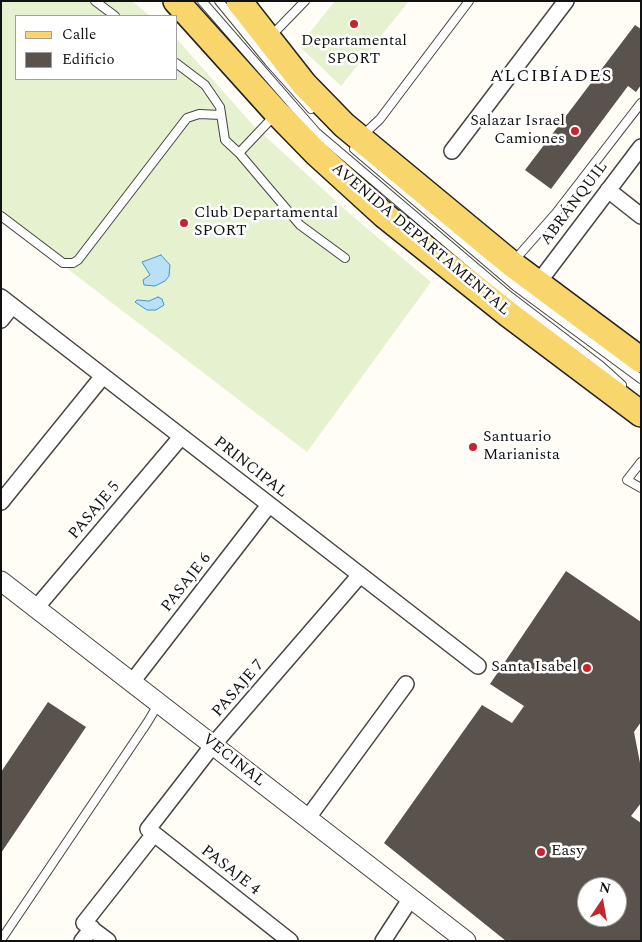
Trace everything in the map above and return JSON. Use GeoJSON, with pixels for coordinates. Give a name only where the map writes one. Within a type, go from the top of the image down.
{"type":"FeatureCollection","features":[{"type":"Feature","properties":{"kind":"main road"},"geometry":{"type":"LineString","coordinates":[[238,1],[304,84],[352,140],[512,264],[641,360]]}},
{"type":"Feature","properties":{"kind":"main road","name":"AVENIDA DEPARTAMENTAL"},"geometry":{"type":"LineString","coordinates":[[181,2],[277,113],[317,154],[384,215],[508,314],[641,414]]}},
{"type":"Feature","properties":{"kind":"street"},"geometry":{"type":"LineString","coordinates":[[452,151],[566,1]]}},
{"type":"Feature","properties":{"kind":"street","name":"ABRÁNQUIL"},"geometry":{"type":"LineString","coordinates":[[538,282],[641,147]]}},
{"type":"Feature","properties":{"kind":"street"},"geometry":{"type":"LineString","coordinates":[[608,190],[641,216]]}},
{"type":"Feature","properties":{"kind":"street"},"geometry":{"type":"LineString","coordinates":[[1,320],[7,302]]}},
{"type":"Feature","properties":{"kind":"street","name":"PRINCIPAL"},"geometry":{"type":"LineString","coordinates":[[7,302],[478,666]]}},
{"type":"Feature","properties":{"kind":"street"},"geometry":{"type":"LineString","coordinates":[[1,502],[103,376]]}},
{"type":"Feature","properties":{"kind":"street","name":"PASAJE 5"},"geometry":{"type":"LineString","coordinates":[[36,608],[181,437]]}},
{"type":"Feature","properties":{"kind":"street","name":"PASAJE 6"},"geometry":{"type":"LineString","coordinates":[[132,682],[269,505]]}},
{"type":"Feature","properties":{"kind":"street","name":"PASAJE 7"},"geometry":{"type":"LineString","coordinates":[[82,941],[88,926],[151,832],[214,746],[360,575]]}},
{"type":"Feature","properties":{"kind":"street","name":"VECINAL"},"geometry":{"type":"LineString","coordinates":[[1,581],[466,941]]}},
{"type":"Feature","properties":{"kind":"street"},"geometry":{"type":"LineString","coordinates":[[308,818],[406,684]]}},
{"type":"Feature","properties":{"kind":"street","name":"PASAJE 4"},"geometry":{"type":"LineString","coordinates":[[151,832],[290,941]]}},
{"type":"Feature","properties":{"kind":"street"},"geometry":{"type":"LineString","coordinates":[[383,941],[411,898]]}},
{"type":"Feature","properties":{"kind":"street"},"geometry":{"type":"LineString","coordinates":[[88,926],[108,941]]}},
{"type":"Feature","properties":{"kind":"lane"},"geometry":{"type":"LineString","coordinates":[[95,1],[114,15]]}},
{"type":"Feature","properties":{"kind":"lane"},"geometry":{"type":"LineString","coordinates":[[219,1],[268,62],[317,114]]}},
{"type":"Feature","properties":{"kind":"lane"},"geometry":{"type":"LineString","coordinates":[[268,40],[305,1]]}},
{"type":"Feature","properties":{"kind":"lane"},"geometry":{"type":"LineString","coordinates":[[469,1],[380,119],[352,140],[515,286],[641,380]]}},
{"type":"Feature","properties":{"kind":"lane"},"geometry":{"type":"LineString","coordinates":[[181,2],[316,132],[407,211],[508,295],[601,366],[628,390]]}},
{"type":"Feature","properties":{"kind":"lane"},"geometry":{"type":"LineString","coordinates":[[178,65],[205,85],[220,107],[225,140],[239,153],[300,225],[345,258]]}},
{"type":"Feature","properties":{"kind":"lane"},"geometry":{"type":"LineString","coordinates":[[512,264],[556,213],[641,103]]}},
{"type":"Feature","properties":{"kind":"lane"},"geometry":{"type":"LineString","coordinates":[[239,153],[277,113]]}},
{"type":"Feature","properties":{"kind":"lane"},"geometry":{"type":"LineString","coordinates":[[1,216],[63,263],[78,260],[187,118],[199,114],[221,115]]}},
{"type":"Feature","properties":{"kind":"lane"},"geometry":{"type":"LineString","coordinates":[[640,487],[627,480],[641,462]]}},
{"type":"Feature","properties":{"kind":"lane"},"geometry":{"type":"LineString","coordinates":[[1,940],[159,703]]}},
{"type":"Feature","properties":{"kind":"green space","name":"Club Departamental SPORT"},"geometry":{"type":"Polygon","coordinates":[[[1,1],[132,1],[149,15],[15,15],[15,80],[178,80],[178,40],[252,124],[350,214],[431,282],[307,452],[1,218],[1,1]]]}},
{"type":"Feature","properties":{"kind":"green space","name":"Departamental SPORT"},"geometry":{"type":"Polygon","coordinates":[[[335,1],[409,1],[341,86],[299,46],[335,1]]]}},
{"type":"Feature","properties":{"kind":"water"},"geometry":{"type":"Polygon","coordinates":[[[161,255],[170,265],[169,276],[165,281],[155,286],[144,285],[143,280],[150,275],[142,262],[161,255]]]}},
{"type":"Feature","properties":{"kind":"water"},"geometry":{"type":"Polygon","coordinates":[[[158,297],[162,299],[164,305],[156,310],[147,310],[135,302],[137,300],[149,301],[158,297]]]}},
{"type":"Feature","properties":{"kind":"building","name":"Salazar Israel Camiones"},"geometry":{"type":"Polygon","coordinates":[[[635,25],[641,29],[641,85],[636,92],[628,86],[551,189],[525,170],[635,25]]]}},
{"type":"Feature","properties":{"kind":"building"},"geometry":{"type":"Polygon","coordinates":[[[566,571],[641,622],[641,722],[634,732],[641,768],[641,803],[631,816],[641,823],[641,941],[506,941],[384,843],[482,705],[512,723],[524,706],[490,684],[566,571]]]}},
{"type":"Feature","properties":{"kind":"building"},"geometry":{"type":"Polygon","coordinates":[[[48,702],[86,727],[1,853],[1,772],[48,702]]]}},
{"type":"Feature","properties":{"kind":"place","name":"Departamental SPORT"},"geometry":{"type":"Point","coordinates":[354,24]}},
{"type":"Feature","properties":{"kind":"place","name":"Salazar Israel Camiones"},"geometry":{"type":"Point","coordinates":[575,131]}},
{"type":"Feature","properties":{"kind":"place","name":"Club Departamental SPORT"},"geometry":{"type":"Point","coordinates":[184,223]}},
{"type":"Feature","properties":{"kind":"place","name":"Santuario Marianista"},"geometry":{"type":"Point","coordinates":[473,447]}},
{"type":"Feature","properties":{"kind":"place","name":"Santa Isabel"},"geometry":{"type":"Point","coordinates":[587,668]}},
{"type":"Feature","properties":{"kind":"place","name":"Easy"},"geometry":{"type":"Point","coordinates":[541,852]}},
{"type":"Feature","properties":{"kind":"district","name":"ALCIBÍADES"},"geometry":{"type":"Point","coordinates":[551,77]}}]}
